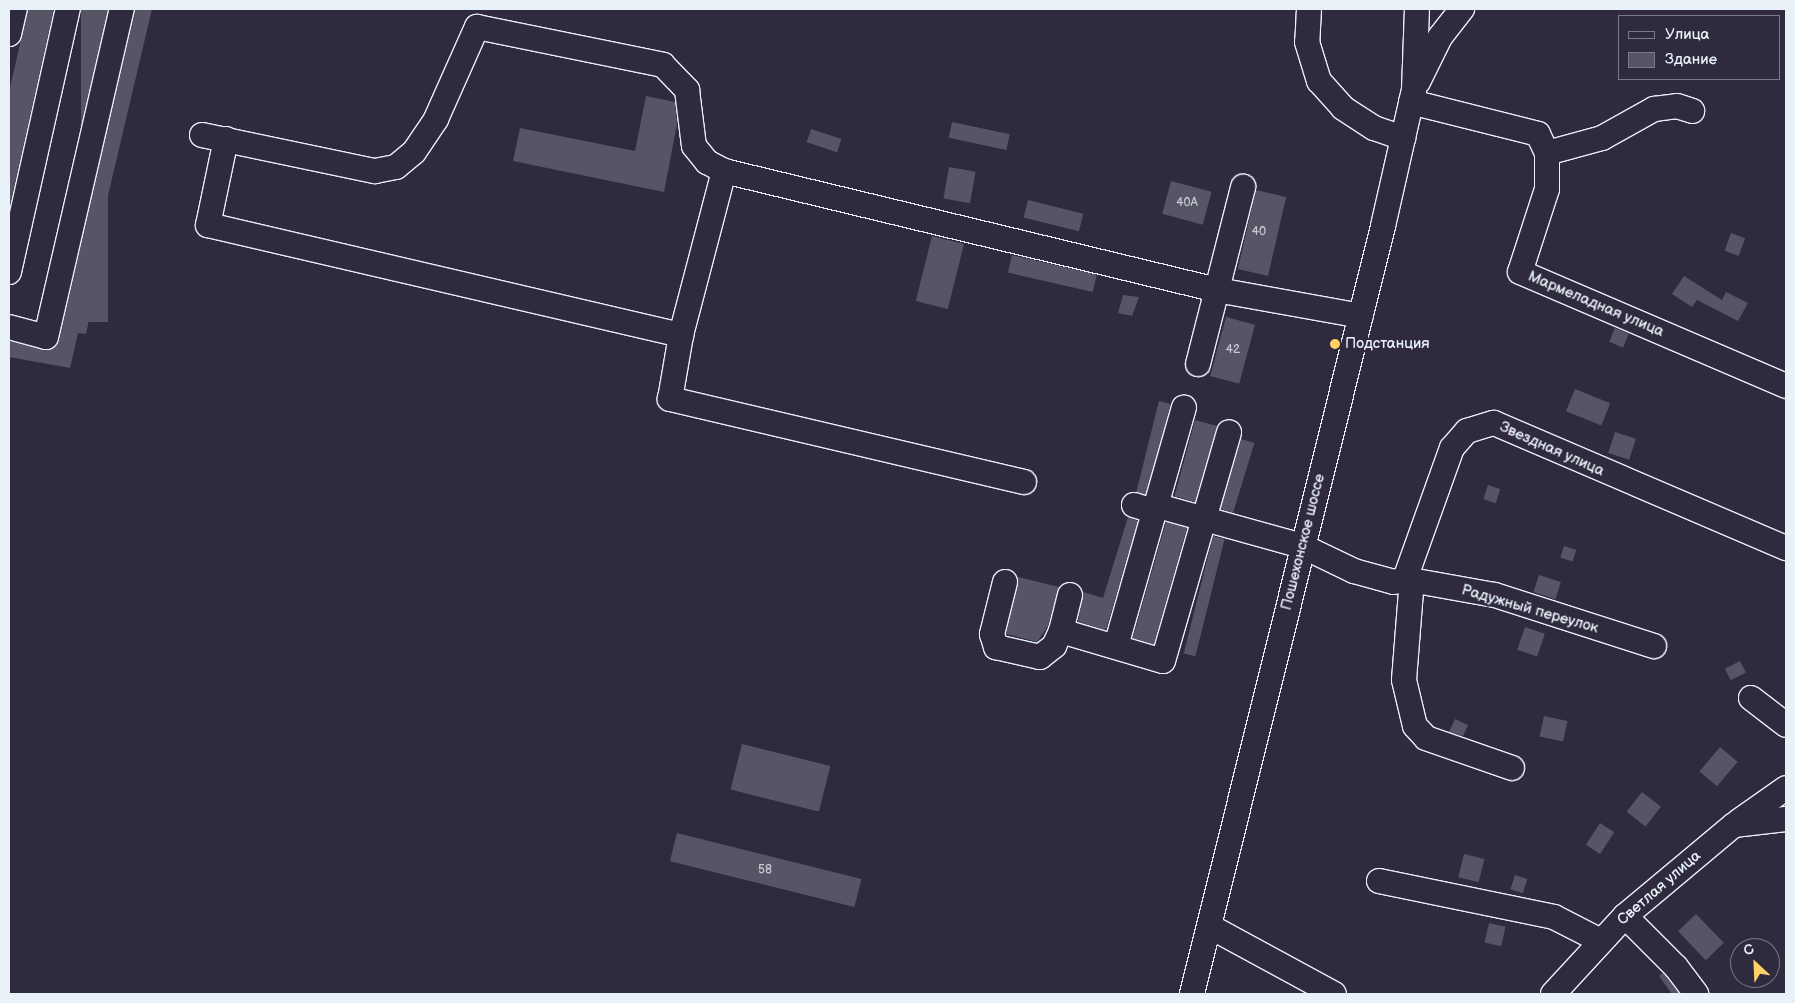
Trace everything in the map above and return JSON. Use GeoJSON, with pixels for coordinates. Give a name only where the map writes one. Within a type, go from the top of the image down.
{"type":"FeatureCollection","features":[{"type":"Feature","properties":{"kind":"street"},"geometry":{"type":"LineString","coordinates":[[9,34],[15,9]]}},
{"type":"Feature","properties":{"kind":"street"},"geometry":{"type":"LineString","coordinates":[[9,272],[68,9]]}},
{"type":"Feature","properties":{"kind":"street"},"geometry":{"type":"LineString","coordinates":[[9,327],[46,337],[122,9]]}},
{"type":"Feature","properties":{"kind":"street"},"geometry":{"type":"LineString","coordinates":[[1309,9],[1307,42],[1319,81],[1343,108],[1374,128],[1403,138]]}},
{"type":"Feature","properties":{"kind":"street"},"geometry":{"type":"LineString","coordinates":[[1412,96],[1417,9]]}},
{"type":"Feature","properties":{"kind":"street"},"geometry":{"type":"LineString","coordinates":[[1412,96],[1440,37],[1462,9]]}},
{"type":"Feature","properties":{"kind":"street"},"geometry":{"type":"LineString","coordinates":[[202,135],[375,171],[396,167],[414,152],[436,119],[477,27],[663,64],[687,90],[694,146],[707,162],[724,171],[1217,290],[1361,316]]}},
{"type":"Feature","properties":{"kind":"street"},"geometry":{"type":"LineString","coordinates":[[1412,96],[1538,134],[1547,153],[1602,138],[1654,109],[1677,106],[1692,111]]}},
{"type":"Feature","properties":{"kind":"street","name":"Пошехонское шоссе"},"geometry":{"type":"LineString","coordinates":[[1192,994],[1302,546],[1361,316],[1412,96]]}},
{"type":"Feature","properties":{"kind":"street"},"geometry":{"type":"LineString","coordinates":[[226,139],[208,225],[681,335]]}},
{"type":"Feature","properties":{"kind":"street","name":"Мармеладная улица"},"geometry":{"type":"LineString","coordinates":[[1547,153],[1547,189],[1520,272],[1786,386]]}},
{"type":"Feature","properties":{"kind":"street"},"geometry":{"type":"LineString","coordinates":[[724,171],[681,335],[670,399],[1024,482]]}},
{"type":"Feature","properties":{"kind":"street"},"geometry":{"type":"LineString","coordinates":[[1198,364],[1243,187]]}},
{"type":"Feature","properties":{"kind":"street"},"geometry":{"type":"LineString","coordinates":[[1116,646],[1158,506],[1184,408]]}},
{"type":"Feature","properties":{"kind":"street","name":"Звездная улица"},"geometry":{"type":"LineString","coordinates":[[1405,579],[1452,448],[1467,431],[1494,423],[1786,548]]}},
{"type":"Feature","properties":{"kind":"street"},"geometry":{"type":"LineString","coordinates":[[1061,631],[1163,661],[1229,432]]}},
{"type":"Feature","properties":{"kind":"street","name":"Радужный переулок"},"geometry":{"type":"LineString","coordinates":[[1134,505],[1149,510],[1158,506],[1302,546],[1354,571],[1394,582],[1405,579],[1495,595],[1654,646]]}},
{"type":"Feature","properties":{"kind":"street"},"geometry":{"type":"LineString","coordinates":[[1405,579],[1411,591],[1404,680],[1415,726],[1426,738],[1512,768]]}},
{"type":"Feature","properties":{"kind":"street"},"geometry":{"type":"LineString","coordinates":[[1005,582],[992,634],[996,647],[1040,657],[1054,646],[1061,631],[1070,595]]}},
{"type":"Feature","properties":{"kind":"street"},"geometry":{"type":"LineString","coordinates":[[1751,698],[1786,725]]}},
{"type":"Feature","properties":{"kind":"street","name":"Светлая улица"},"geometry":{"type":"LineString","coordinates":[[1553,994],[1625,916],[1734,825],[1786,788]]}},
{"type":"Feature","properties":{"kind":"street"},"geometry":{"type":"LineString","coordinates":[[1734,825],[1786,819]]}},
{"type":"Feature","properties":{"kind":"street"},"geometry":{"type":"LineString","coordinates":[[1379,881],[1554,917],[1601,941]]}},
{"type":"Feature","properties":{"kind":"street"},"geometry":{"type":"LineString","coordinates":[[1625,916],[1676,967],[1696,994]]}},
{"type":"Feature","properties":{"kind":"street"},"geometry":{"type":"LineString","coordinates":[[1209,926],[1334,994]]}},
{"type":"Feature","properties":{"kind":"building"},"geometry":{"type":"Polygon","coordinates":[[[28,9],[54,9],[9,210],[9,92],[28,9]]]}},
{"type":"Feature","properties":{"kind":"building"},"geometry":{"type":"Polygon","coordinates":[[[81,9],[108,9],[108,322],[81,322],[81,9]]]}},
{"type":"Feature","properties":{"kind":"building"},"geometry":{"type":"Polygon","coordinates":[[[135,9],[152,9],[89,276],[98,278],[86,334],[78,333],[70,368],[9,357],[9,341],[49,350],[59,340],[135,9]]]}},
{"type":"Feature","properties":{"kind":"building"},"geometry":{"type":"Polygon","coordinates":[[[646,96],[675,102],[677,124],[664,192],[513,161],[520,128],[635,151],[646,96]]]}},
{"type":"Feature","properties":{"kind":"building"},"geometry":{"type":"Polygon","coordinates":[[[952,122],[1010,134],[1006,150],[949,138],[952,122]]]}},
{"type":"Feature","properties":{"kind":"building"},"geometry":{"type":"Polygon","coordinates":[[[811,129],[841,139],[837,152],[807,142],[811,129]]]}},
{"type":"Feature","properties":{"kind":"building"},"geometry":{"type":"Polygon","coordinates":[[[949,167],[976,172],[970,203],[943,199],[949,167]]]}},
{"type":"Feature","properties":{"kind":"building"},"geometry":{"type":"Polygon","coordinates":[[[1171,181],[1212,192],[1203,225],[1162,214],[1171,181]]]}},
{"type":"Feature","properties":{"kind":"building"},"geometry":{"type":"Polygon","coordinates":[[[1256,190],[1286,197],[1268,276],[1238,269],[1256,190]]]}},
{"type":"Feature","properties":{"kind":"building"},"geometry":{"type":"Polygon","coordinates":[[[1028,200],[1083,214],[1079,231],[1024,217],[1028,200]]]}},
{"type":"Feature","properties":{"kind":"building"},"geometry":{"type":"Polygon","coordinates":[[[1731,233],[1745,238],[1739,256],[1725,251],[1731,233]]]}},
{"type":"Feature","properties":{"kind":"building"},"geometry":{"type":"Polygon","coordinates":[[[932,236],[964,244],[948,309],[916,301],[932,236]]]}},
{"type":"Feature","properties":{"kind":"building"},"geometry":{"type":"Polygon","coordinates":[[[1012,255],[1097,275],[1093,292],[1008,273],[1012,255]]]}},
{"type":"Feature","properties":{"kind":"building"},"geometry":{"type":"Polygon","coordinates":[[[1684,276],[1722,300],[1726,292],[1748,303],[1738,321],[1697,300],[1692,307],[1672,294],[1684,276]]]}},
{"type":"Feature","properties":{"kind":"building"},"geometry":{"type":"Polygon","coordinates":[[[1123,295],[1139,297],[1132,316],[1118,313],[1123,295]]]}},
{"type":"Feature","properties":{"kind":"building"},"geometry":{"type":"Polygon","coordinates":[[[1226,317],[1255,325],[1239,384],[1210,376],[1226,317]]]}},
{"type":"Feature","properties":{"kind":"building"},"geometry":{"type":"Polygon","coordinates":[[[1615,328],[1629,334],[1623,348],[1609,342],[1615,328]]]}},
{"type":"Feature","properties":{"kind":"building"},"geometry":{"type":"Polygon","coordinates":[[[1575,389],[1610,403],[1601,425],[1566,411],[1575,389]]]}},
{"type":"Feature","properties":{"kind":"building"},"geometry":{"type":"Polygon","coordinates":[[[1159,401],[1171,404],[1148,495],[1136,492],[1159,401]]]}},
{"type":"Feature","properties":{"kind":"building"},"geometry":{"type":"Polygon","coordinates":[[[1195,420],[1217,426],[1197,502],[1175,496],[1195,420]]]}},
{"type":"Feature","properties":{"kind":"building"},"geometry":{"type":"Polygon","coordinates":[[[1615,432],[1636,439],[1629,460],[1608,453],[1615,432]]]}},
{"type":"Feature","properties":{"kind":"building"},"geometry":{"type":"Polygon","coordinates":[[[1241,439],[1254,443],[1233,513],[1220,509],[1241,439]]]}},
{"type":"Feature","properties":{"kind":"building"},"geometry":{"type":"Polygon","coordinates":[[[1488,485],[1500,489],[1496,503],[1483,499],[1488,485]]]}},
{"type":"Feature","properties":{"kind":"building"},"geometry":{"type":"Polygon","coordinates":[[[1128,517],[1138,521],[1106,630],[1078,622],[1083,592],[1103,598],[1128,517]]]}},
{"type":"Feature","properties":{"kind":"building"},"geometry":{"type":"Polygon","coordinates":[[[1166,522],[1187,528],[1154,644],[1133,638],[1166,522]]]}},
{"type":"Feature","properties":{"kind":"building"},"geometry":{"type":"Polygon","coordinates":[[[1213,536],[1225,539],[1195,656],[1184,653],[1213,536]]]}},
{"type":"Feature","properties":{"kind":"building"},"geometry":{"type":"Polygon","coordinates":[[[1564,546],[1576,550],[1573,561],[1560,557],[1564,546]]]}},
{"type":"Feature","properties":{"kind":"building"},"geometry":{"type":"Polygon","coordinates":[[[1539,575],[1561,582],[1555,599],[1533,592],[1539,575]]]}},
{"type":"Feature","properties":{"kind":"building"},"geometry":{"type":"Polygon","coordinates":[[[1018,577],[1059,587],[1048,626],[1037,642],[1006,634],[1018,577]]]}},
{"type":"Feature","properties":{"kind":"building"},"geometry":{"type":"Polygon","coordinates":[[[1525,627],[1545,634],[1537,657],[1517,650],[1525,627]]]}},
{"type":"Feature","properties":{"kind":"building"},"geometry":{"type":"Polygon","coordinates":[[[1740,661],[1746,673],[1731,680],[1725,669],[1740,661]]]}},
{"type":"Feature","properties":{"kind":"building"},"geometry":{"type":"Polygon","coordinates":[[[1544,716],[1567,721],[1563,742],[1540,737],[1544,716]]]}},
{"type":"Feature","properties":{"kind":"building"},"geometry":{"type":"Polygon","coordinates":[[[1455,719],[1468,725],[1463,736],[1449,732],[1455,719]]]}},
{"type":"Feature","properties":{"kind":"building"},"geometry":{"type":"Polygon","coordinates":[[[742,744],[830,766],[819,812],[731,790],[742,744]]]}},
{"type":"Feature","properties":{"kind":"building"},"geometry":{"type":"Polygon","coordinates":[[[1720,747],[1738,762],[1717,786],[1699,772],[1720,747]]]}},
{"type":"Feature","properties":{"kind":"building"},"geometry":{"type":"Polygon","coordinates":[[[1642,792],[1661,807],[1646,826],[1627,812],[1642,792]]]}},
{"type":"Feature","properties":{"kind":"building"},"geometry":{"type":"Polygon","coordinates":[[[1600,823],[1614,832],[1600,854],[1586,845],[1600,823]]]}},
{"type":"Feature","properties":{"kind":"building"},"geometry":{"type":"Polygon","coordinates":[[[677,833],[861,879],[854,907],[670,861],[677,833]]]}},
{"type":"Feature","properties":{"kind":"building"},"geometry":{"type":"Polygon","coordinates":[[[1464,854],[1484,859],[1479,882],[1458,877],[1464,854]]]}},
{"type":"Feature","properties":{"kind":"building"},"geometry":{"type":"Polygon","coordinates":[[[1515,875],[1527,879],[1523,893],[1510,889],[1515,875]]]}},
{"type":"Feature","properties":{"kind":"building"},"geometry":{"type":"Polygon","coordinates":[[[1696,914],[1724,943],[1706,960],[1678,931],[1696,914]]]}},
{"type":"Feature","properties":{"kind":"building"},"geometry":{"type":"Polygon","coordinates":[[[1489,923],[1506,927],[1501,946],[1485,942],[1489,923]]]}},
{"type":"Feature","properties":{"kind":"building"},"geometry":{"type":"Polygon","coordinates":[[[1663,973],[1679,994],[1672,994],[1659,976],[1663,973]]]}},
{"type":"Feature","properties":{"kind":"place","name":"Подстанция"},"geometry":{"type":"Point","coordinates":[1335,344]}}]}
